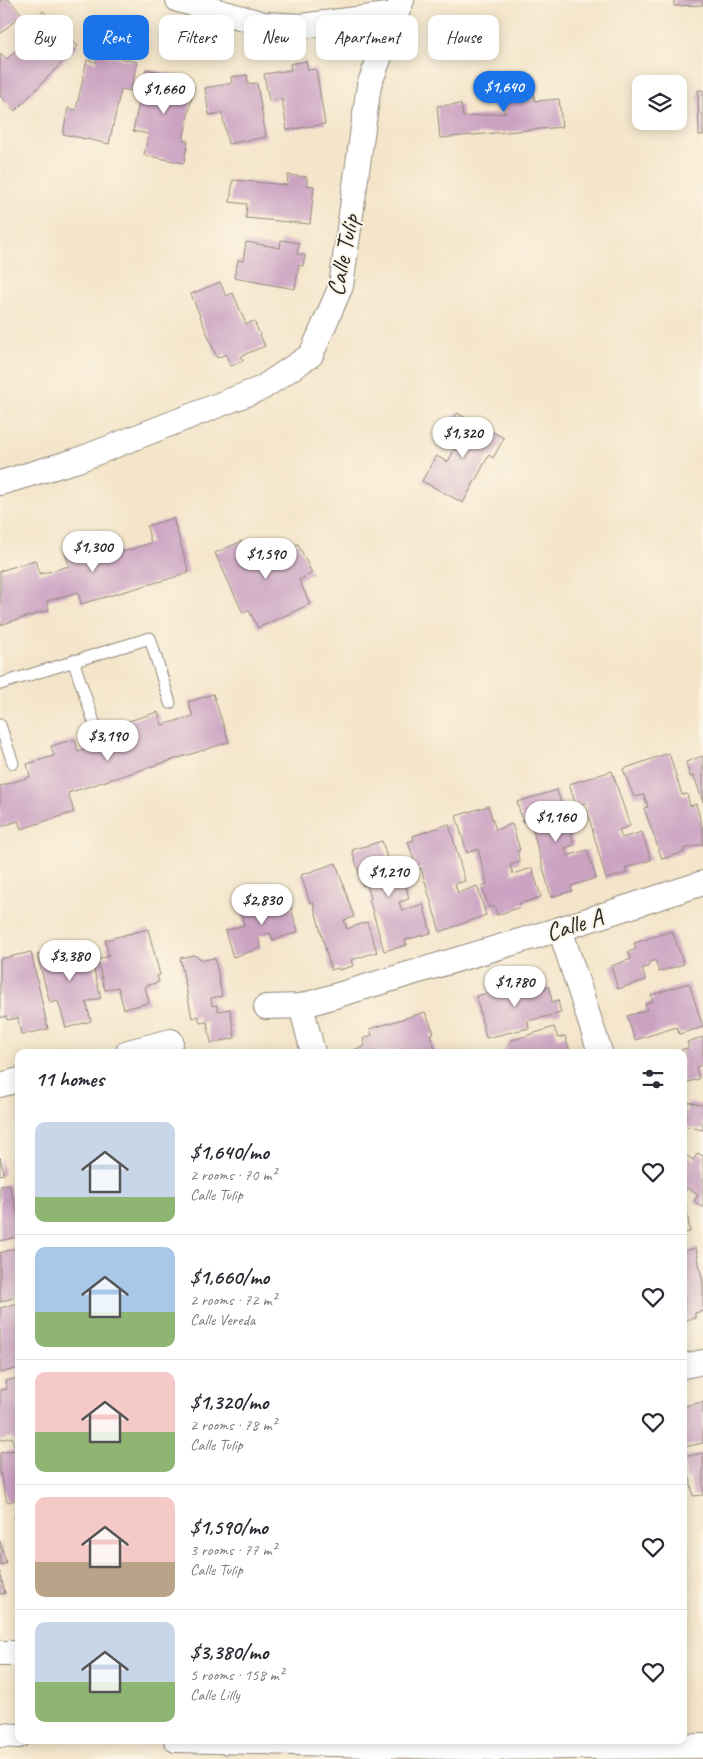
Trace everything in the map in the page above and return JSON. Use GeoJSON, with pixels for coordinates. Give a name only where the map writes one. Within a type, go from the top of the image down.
{"type":"FeatureCollection","features":[{"type":"Feature","properties":{"kind":"street"},"geometry":{"type":"LineString","coordinates":[[178,0],[264,24],[300,26],[399,7]]}},
{"type":"Feature","properties":{"kind":"street","name":"Calle Tulip"},"geometry":{"type":"LineString","coordinates":[[0,483],[78,460],[262,388],[311,355],[341,286],[369,85],[399,7]]}},
{"type":"Feature","properties":{"kind":"street","name":"Calle A"},"geometry":{"type":"LineString","coordinates":[[266,1007],[300,1006],[560,929],[703,883]]}},
{"type":"Feature","properties":{"kind":"street"},"geometry":{"type":"LineString","coordinates":[[560,929],[599,1049]]}},
{"type":"Feature","properties":{"kind":"street"},"geometry":{"type":"LineString","coordinates":[[300,1006],[312,1049]]}},
{"type":"Feature","properties":{"kind":"street"},"geometry":{"type":"LineString","coordinates":[[140,1049],[171,1041]]}},
{"type":"Feature","properties":{"kind":"street"},"geometry":{"type":"LineString","coordinates":[[0,1085],[15,1082]]}},
{"type":"Feature","properties":{"kind":"street"},"geometry":{"type":"LineString","coordinates":[[687,1365],[703,1362]]}},
{"type":"Feature","properties":{"kind":"street"},"geometry":{"type":"LineString","coordinates":[[0,1653],[15,1653]]}},
{"type":"Feature","properties":{"kind":"street"},"geometry":{"type":"LineString","coordinates":[[0,1735],[15,1736]]}},
{"type":"Feature","properties":{"kind":"street"},"geometry":{"type":"LineString","coordinates":[[332,1744],[488,1748],[703,1746]]}},
{"type":"Feature","properties":{"kind":"lane"},"geometry":{"type":"LineString","coordinates":[[0,684],[73,660],[150,638],[170,702]]}},
{"type":"Feature","properties":{"kind":"lane"},"geometry":{"type":"LineString","coordinates":[[73,660],[95,725]]}},
{"type":"Feature","properties":{"kind":"lane"},"geometry":{"type":"LineString","coordinates":[[0,725],[13,763]]}},
{"type":"Feature","properties":{"kind":"building"},"geometry":{"type":"Polygon","coordinates":[[[0,0],[9,0],[22,14],[15,15],[15,20],[0,34],[0,0]]]}},
{"type":"Feature","properties":{"kind":"building"},"geometry":{"type":"Polygon","coordinates":[[[674,0],[703,0],[703,5],[674,6],[674,0]]]}},
{"type":"Feature","properties":{"kind":"building"},"geometry":{"type":"Polygon","coordinates":[[[73,41],[78,46],[73,51],[73,41]]]}},
{"type":"Feature","properties":{"kind":"building"},"geometry":{"type":"Polygon","coordinates":[[[15,51],[15,60],[64,60],[15,111],[0,96],[0,53],[7,59],[15,51]]]}},
{"type":"Feature","properties":{"kind":"building"},"geometry":{"type":"Polygon","coordinates":[[[87,60],[96,62],[96,60],[128,60],[137,62],[131,91],[121,89],[109,144],[63,134],[68,108],[76,110],[87,60]]]}},
{"type":"Feature","properties":{"kind":"building"},"geometry":{"type":"Polygon","coordinates":[[[306,61],[308,70],[316,69],[325,124],[287,130],[282,99],[269,101],[264,74],[291,70],[290,64],[306,61]]]}},
{"type":"Feature","properties":{"kind":"building"},"geometry":{"type":"Polygon","coordinates":[[[146,69],[185,77],[183,84],[194,86],[183,140],[188,141],[184,163],[144,155],[149,134],[133,131],[146,69]]]}},
{"type":"Feature","properties":{"kind":"building"},"geometry":{"type":"Polygon","coordinates":[[[247,75],[248,84],[257,83],[266,137],[228,144],[222,113],[209,115],[205,88],[232,83],[231,77],[247,75]]]}},
{"type":"Feature","properties":{"kind":"building"},"geometry":{"type":"Polygon","coordinates":[[[532,76],[535,101],[559,99],[562,127],[440,138],[437,106],[461,104],[463,117],[505,113],[502,79],[532,76]]]}},
{"type":"Feature","properties":{"kind":"building"},"geometry":{"type":"Polygon","coordinates":[[[698,90],[703,90],[703,135],[699,135],[698,90]]]}},
{"type":"Feature","properties":{"kind":"building"},"geometry":{"type":"Polygon","coordinates":[[[288,175],[307,177],[307,185],[314,186],[310,224],[246,218],[247,204],[230,202],[233,180],[287,185],[288,175]]]}},
{"type":"Feature","properties":{"kind":"building"},"geometry":{"type":"Polygon","coordinates":[[[281,240],[299,243],[297,254],[305,255],[303,266],[299,265],[295,289],[234,278],[238,260],[243,261],[246,242],[280,248],[281,240]]]}},
{"type":"Feature","properties":{"kind":"building"},"geometry":{"type":"Polygon","coordinates":[[[220,282],[226,296],[233,293],[246,324],[254,321],[265,346],[241,356],[243,361],[231,366],[226,354],[217,358],[191,294],[220,282]]]}},
{"type":"Feature","properties":{"kind":"building"},"geometry":{"type":"Polygon","coordinates":[[[457,413],[504,438],[493,458],[489,455],[463,503],[422,481],[436,456],[448,462],[459,441],[446,433],[457,413]]]}},
{"type":"Feature","properties":{"kind":"building"},"geometry":{"type":"Polygon","coordinates":[[[173,518],[189,573],[81,604],[78,592],[47,601],[49,610],[0,625],[0,571],[35,560],[40,574],[69,566],[65,552],[115,538],[119,553],[151,543],[147,526],[173,518]]]}},
{"type":"Feature","properties":{"kind":"building"},"geometry":{"type":"Polygon","coordinates":[[[242,541],[248,555],[276,542],[281,551],[298,544],[312,573],[299,580],[310,604],[258,628],[249,610],[243,613],[215,553],[242,541]]]}},
{"type":"Feature","properties":{"kind":"building"},"geometry":{"type":"Polygon","coordinates":[[[213,694],[229,742],[68,793],[74,812],[21,829],[18,821],[0,827],[0,786],[30,777],[27,764],[54,756],[51,746],[75,739],[78,752],[113,740],[109,727],[158,712],[162,725],[193,716],[188,702],[213,694]]]}},
{"type":"Feature","properties":{"kind":"building"},"geometry":{"type":"Polygon","coordinates":[[[669,753],[682,795],[687,794],[690,806],[696,804],[703,830],[703,844],[684,849],[684,852],[662,859],[644,808],[648,807],[644,795],[634,797],[623,769],[669,753]]]}},
{"type":"Feature","properties":{"kind":"building"},"geometry":{"type":"Polygon","coordinates":[[[703,756],[703,802],[694,776],[690,777],[686,762],[703,756]]]}},
{"type":"Feature","properties":{"kind":"building"},"geometry":{"type":"Polygon","coordinates":[[[612,771],[630,826],[619,830],[622,838],[642,832],[651,860],[625,868],[627,873],[606,879],[585,803],[576,806],[569,784],[612,771]]]}},
{"type":"Feature","properties":{"kind":"building"},"geometry":{"type":"Polygon","coordinates":[[[557,790],[566,819],[569,818],[574,832],[571,833],[574,845],[565,848],[567,856],[587,850],[596,878],[571,886],[572,891],[551,897],[530,820],[523,822],[517,802],[557,790]]]}},
{"type":"Feature","properties":{"kind":"building"},"geometry":{"type":"Polygon","coordinates":[[[488,806],[496,830],[512,824],[520,850],[517,851],[520,862],[510,865],[513,874],[532,868],[541,897],[519,904],[520,907],[497,915],[494,906],[489,908],[482,886],[487,884],[478,849],[467,853],[456,816],[488,806]]]}},
{"type":"Feature","properties":{"kind":"building"},"geometry":{"type":"Polygon","coordinates":[[[449,824],[465,881],[455,884],[458,893],[477,886],[486,915],[440,932],[421,868],[417,870],[408,842],[414,840],[413,836],[449,824]]]}},
{"type":"Feature","properties":{"kind":"building"},"geometry":{"type":"Polygon","coordinates":[[[382,841],[389,865],[398,863],[400,872],[403,871],[409,899],[399,902],[402,911],[423,904],[431,933],[405,940],[407,945],[384,951],[369,899],[371,898],[367,885],[363,886],[352,850],[382,841]]]}},
{"type":"Feature","properties":{"kind":"building"},"geometry":{"type":"Polygon","coordinates":[[[336,863],[354,917],[344,920],[347,929],[367,922],[377,952],[351,960],[353,966],[331,970],[313,902],[310,903],[301,875],[336,863]]]}},
{"type":"Feature","properties":{"kind":"building"},"geometry":{"type":"Polygon","coordinates":[[[288,897],[298,932],[273,940],[270,933],[258,937],[261,948],[233,957],[225,931],[244,925],[241,912],[288,897]]]}},
{"type":"Feature","properties":{"kind":"building"},"geometry":{"type":"Polygon","coordinates":[[[148,929],[160,975],[157,976],[159,982],[145,986],[149,1003],[124,1009],[118,987],[105,990],[97,960],[109,956],[105,940],[148,929]]]}},
{"type":"Feature","properties":{"kind":"building"},"geometry":{"type":"Polygon","coordinates":[[[672,931],[684,964],[659,972],[655,960],[648,963],[649,966],[642,969],[646,980],[618,989],[611,966],[631,959],[628,952],[636,949],[634,943],[672,931]]]}},
{"type":"Feature","properties":{"kind":"building"},"geometry":{"type":"Polygon","coordinates":[[[87,943],[101,998],[86,1002],[91,1021],[66,1028],[58,1001],[50,1003],[37,955],[87,943]]]}},
{"type":"Feature","properties":{"kind":"building"},"geometry":{"type":"Polygon","coordinates":[[[31,952],[48,1029],[21,1035],[18,1018],[7,1020],[6,1016],[0,1018],[0,959],[31,952]]]}},
{"type":"Feature","properties":{"kind":"building"},"geometry":{"type":"Polygon","coordinates":[[[194,955],[203,960],[215,958],[222,996],[211,998],[212,1006],[217,1005],[218,1011],[230,1009],[235,1038],[211,1043],[207,1022],[200,1023],[198,1016],[192,1018],[180,958],[194,955]]]}},
{"type":"Feature","properties":{"kind":"building"},"geometry":{"type":"Polygon","coordinates":[[[538,981],[540,990],[549,987],[552,1002],[558,1000],[561,1013],[528,1021],[529,1028],[486,1038],[476,996],[538,981]]]}},
{"type":"Feature","properties":{"kind":"building"},"geometry":{"type":"Polygon","coordinates":[[[689,983],[703,1027],[679,1034],[677,1027],[635,1040],[627,1016],[647,1010],[645,1004],[653,1001],[651,995],[689,983]]]}},
{"type":"Feature","properties":{"kind":"building"},"geometry":{"type":"Polygon","coordinates":[[[425,1012],[434,1033],[430,1034],[435,1049],[356,1049],[365,1046],[363,1039],[372,1035],[370,1029],[425,1012]]]}},
{"type":"Feature","properties":{"kind":"building"},"geometry":{"type":"Polygon","coordinates":[[[554,1027],[558,1038],[565,1036],[569,1049],[506,1049],[510,1041],[554,1027]]]}},
{"type":"Feature","properties":{"kind":"building"},"geometry":{"type":"Polygon","coordinates":[[[703,1037],[703,1065],[696,1067],[699,1079],[687,1082],[687,1049],[682,1049],[689,1048],[687,1042],[703,1037]]]}},
{"type":"Feature","properties":{"kind":"building"},"geometry":{"type":"Polygon","coordinates":[[[688,1102],[703,1105],[703,1130],[687,1127],[688,1102]]]}},
{"type":"Feature","properties":{"kind":"building"},"geometry":{"type":"Polygon","coordinates":[[[698,1153],[703,1156],[703,1208],[694,1201],[698,1195],[687,1188],[687,1156],[693,1160],[698,1153]]]}},
{"type":"Feature","properties":{"kind":"building"},"geometry":{"type":"Polygon","coordinates":[[[0,1157],[4,1174],[0,1175],[0,1157]]]}},
{"type":"Feature","properties":{"kind":"building"},"geometry":{"type":"Polygon","coordinates":[[[9,1184],[15,1205],[15,1237],[0,1241],[0,1186],[9,1184]]]}},
{"type":"Feature","properties":{"kind":"building"},"geometry":{"type":"Polygon","coordinates":[[[687,1212],[690,1232],[687,1232],[687,1212]]]}},
{"type":"Feature","properties":{"kind":"building"},"geometry":{"type":"Polygon","coordinates":[[[15,1248],[15,1297],[0,1302],[0,1253],[15,1248]]]}},
{"type":"Feature","properties":{"kind":"building"},"geometry":{"type":"Polygon","coordinates":[[[696,1248],[703,1283],[703,1311],[695,1313],[695,1318],[687,1319],[687,1250],[696,1248]]]}},
{"type":"Feature","properties":{"kind":"building"},"geometry":{"type":"Polygon","coordinates":[[[15,1304],[15,1369],[0,1373],[0,1308],[15,1304]]]}},
{"type":"Feature","properties":{"kind":"building"},"geometry":{"type":"Polygon","coordinates":[[[15,1379],[14,1445],[12,1437],[0,1440],[0,1390],[7,1389],[5,1381],[15,1379]]]}},
{"type":"Feature","properties":{"kind":"building"},"geometry":{"type":"Polygon","coordinates":[[[703,1402],[703,1443],[687,1446],[687,1405],[703,1402]]]}},
{"type":"Feature","properties":{"kind":"building"},"geometry":{"type":"Polygon","coordinates":[[[15,1450],[15,1500],[7,1502],[0,1472],[0,1453],[15,1450]]]}},
{"type":"Feature","properties":{"kind":"building"},"geometry":{"type":"Polygon","coordinates":[[[703,1453],[703,1495],[693,1496],[690,1478],[687,1478],[687,1456],[703,1453]]]}},
{"type":"Feature","properties":{"kind":"building"},"geometry":{"type":"Polygon","coordinates":[[[0,1541],[6,1563],[0,1565],[0,1541]]]}},
{"type":"Feature","properties":{"kind":"building"},"geometry":{"type":"Polygon","coordinates":[[[0,1572],[5,1593],[0,1594],[0,1572]]]}}]}
